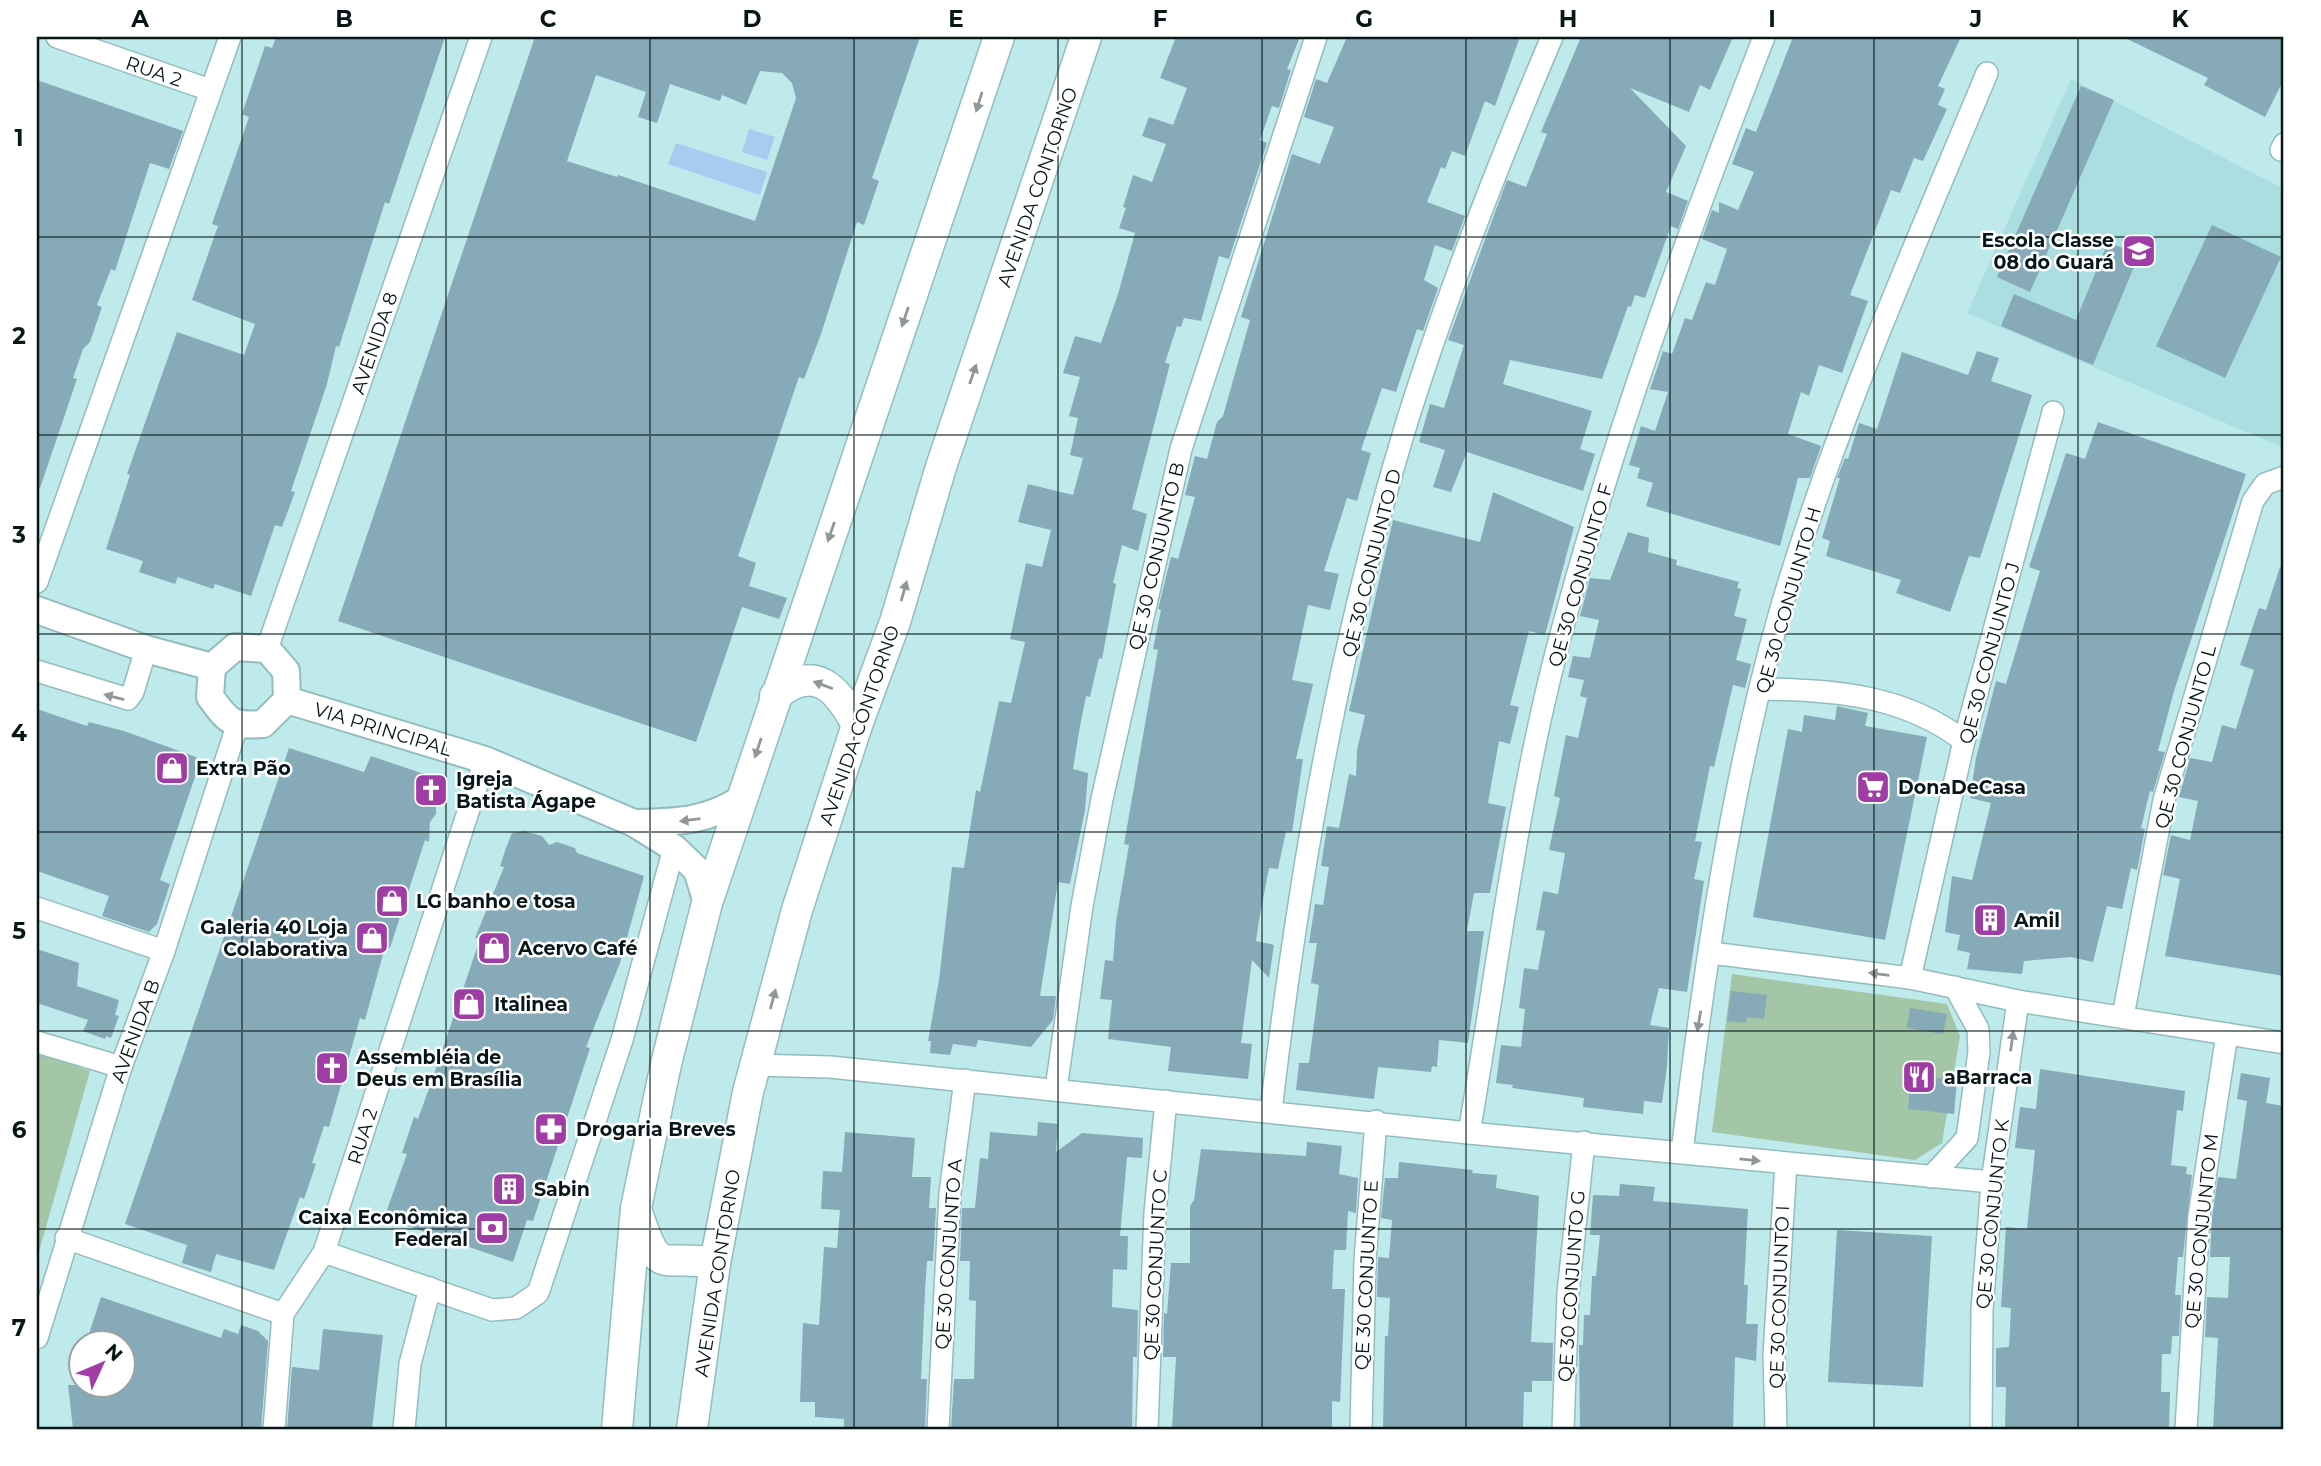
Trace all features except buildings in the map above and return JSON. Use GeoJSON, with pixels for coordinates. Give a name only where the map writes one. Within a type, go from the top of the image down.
{"type":"FeatureCollection","features":[{"type":"Feature","properties":{"kind":"main road"},"geometry":{"type":"LineString","coordinates":[[617,1429],[636,1208],[666,1064],[707,903],[999,37]]}},
{"type":"Feature","properties":{"kind":"main road","name":"AVENIDA CONTORNO"},"geometry":{"type":"LineString","coordinates":[[692,1429],[715,1263],[755,1065],[797,910],[857,724],[895,622],[941,467],[1086,37]]}},
{"type":"Feature","properties":{"kind":"main road"},"geometry":{"type":"LineString","coordinates":[[775,696],[788,685],[805,680],[822,682],[837,691],[857,724]]}},
{"type":"Feature","properties":{"kind":"main road"},"geometry":{"type":"LineString","coordinates":[[636,1208],[650,1251],[660,1259],[715,1263]]}},
{"type":"Feature","properties":{"kind":"street","name":"RUA 2"},"geometry":{"type":"LineString","coordinates":[[57,37],[210,90]]}},
{"type":"Feature","properties":{"kind":"street"},"geometry":{"type":"LineString","coordinates":[[37,582],[229,37]]}},
{"type":"Feature","properties":{"kind":"street","name":"AVENIDA 8"},"geometry":{"type":"LineString","coordinates":[[267,649],[481,37]]}},
{"type":"Feature","properties":{"kind":"street","name":"QE 30 CONJUNTO B"},"geometry":{"type":"LineString","coordinates":[[1056,1089],[1082,906],[1102,799],[1181,449],[1316,37]]}},
{"type":"Feature","properties":{"kind":"street","name":"QE 30 CONJUNTO D"},"geometry":{"type":"LineString","coordinates":[[1271,1111],[1292,939],[1343,674],[1377,528],[1406,426],[1453,285],[1509,138],[1552,37]]}},
{"type":"Feature","properties":{"kind":"street","name":"QE 30 CONJUNTO F"},"geometry":{"type":"LineString","coordinates":[[1469,1133],[1527,785],[1557,650],[1657,318],[1764,37]]}},
{"type":"Feature","properties":{"kind":"street","name":"QE 30 CONJUNTO H"},"geometry":{"type":"LineString","coordinates":[[1682,1152],[1697,1029],[1721,884],[1780,614],[1854,393],[1987,73]]}},
{"type":"Feature","properties":{"kind":"street","name":"QE 30 CONJUNTO J"},"geometry":{"type":"LineString","coordinates":[[1910,978],[1964,741],[2053,412]]}},
{"type":"Feature","properties":{"kind":"street","name":"QE 30 CONJUNTO L"},"geometry":{"type":"LineString","coordinates":[[2123,1016],[2164,800],[2182,737],[2253,501],[2264,484],[2283,477]]}},
{"type":"Feature","properties":{"kind":"street"},"geometry":{"type":"LineString","coordinates":[[37,610],[146,649],[212,667]]}},
{"type":"Feature","properties":{"kind":"street"},"geometry":{"type":"LineString","coordinates":[[235,647],[267,649],[286,671],[287,700],[262,724],[237,726],[228,721],[210,697],[212,667],[235,647]]}},
{"type":"Feature","properties":{"kind":"street"},"geometry":{"type":"LineString","coordinates":[[37,671],[128,699],[133,692],[146,649]]}},
{"type":"Feature","properties":{"kind":"street"},"geometry":{"type":"LineString","coordinates":[[1762,689],[1830,691],[1910,709],[1930,717],[1964,741]]}},
{"type":"Feature","properties":{"kind":"street","name":"VIA PRINCIPAL"},"geometry":{"type":"LineString","coordinates":[[287,700],[485,760],[634,823],[674,848],[697,870],[707,903]]}},
{"type":"Feature","properties":{"kind":"street","name":"AVENIDA B"},"geometry":{"type":"LineString","coordinates":[[37,1338],[43,1302],[121,1067],[164,951],[237,726]]}},
{"type":"Feature","properties":{"kind":"street","name":"RUA 2"},"geometry":{"type":"LineString","coordinates":[[274,1429],[283,1314],[324,1252],[485,760]]}},
{"type":"Feature","properties":{"kind":"street","name":"VIA PRINCIPAL"},"geometry":{"type":"LineString","coordinates":[[634,823],[694,821],[723,811],[741,799]]}},
{"type":"Feature","properties":{"kind":"street"},"geometry":{"type":"LineString","coordinates":[[324,1252],[492,1310],[516,1308],[538,1293],[622,1040],[674,848]]}},
{"type":"Feature","properties":{"kind":"street"},"geometry":{"type":"LineString","coordinates":[[37,908],[164,951]]}},
{"type":"Feature","properties":{"kind":"street"},"geometry":{"type":"LineString","coordinates":[[1711,953],[1910,978],[2018,1001],[2284,1043]]}},
{"type":"Feature","properties":{"kind":"street"},"geometry":{"type":"LineString","coordinates":[[1931,1177],[1967,1138],[1979,1052],[1978,1029],[1955,986]]}},
{"type":"Feature","properties":{"kind":"street","name":"QE 30 CONJUNTO K"},"geometry":{"type":"LineString","coordinates":[[1981,1429],[1982,1310],[1992,1182],[2018,1001]]}},
{"type":"Feature","properties":{"kind":"street","name":"QE 30 CONJUNTO M"},"geometry":{"type":"LineString","coordinates":[[2186,1429],[2199,1216],[2227,1034]]}},
{"type":"Feature","properties":{"kind":"street"},"geometry":{"type":"LineString","coordinates":[[37,1042],[121,1067]]}},
{"type":"Feature","properties":{"kind":"street"},"geometry":{"type":"LineString","coordinates":[[755,1065],[830,1067],[1376,1121],[1469,1133],[1992,1182]]}},
{"type":"Feature","properties":{"kind":"street","name":"QE 30 CONJUNTO A"},"geometry":{"type":"LineString","coordinates":[[938,1429],[950,1193],[965,1080]]}},
{"type":"Feature","properties":{"kind":"street","name":"QE 30 CONJUNTO C"},"geometry":{"type":"LineString","coordinates":[[1147,1429],[1155,1213],[1166,1101]]}},
{"type":"Feature","properties":{"kind":"street","name":"QE 30 CONJUNTO E"},"geometry":{"type":"LineString","coordinates":[[1361,1429],[1364,1261],[1376,1121]]}},
{"type":"Feature","properties":{"kind":"street","name":"QE 30 CONJUNTO G"},"geometry":{"type":"LineString","coordinates":[[1563,1429],[1568,1293],[1584,1142]]}},
{"type":"Feature","properties":{"kind":"street","name":"QE 30 CONJUNTO I"},"geometry":{"type":"LineString","coordinates":[[1776,1429],[1773,1355],[1786,1164]]}},
{"type":"Feature","properties":{"kind":"street"},"geometry":{"type":"LineString","coordinates":[[66,1238],[283,1314]]}},
{"type":"Feature","properties":{"kind":"street"},"geometry":{"type":"LineString","coordinates":[[404,1429],[410,1364],[430,1288]]}},
{"type":"Feature","properties":{"kind":"shaded area","name":"Escola Classe 08 do Guará"},"geometry":{"type":"Polygon","coordinates":[[[2071,79],[2284,189],[2284,448],[1967,313],[2071,79]]]}},
{"type":"Feature","properties":{"kind":"shaded area"},"geometry":{"type":"Polygon","coordinates":[[[749,129],[775,137],[767,160],[742,152],[749,129]]]}},
{"type":"Feature","properties":{"kind":"shaded area"},"geometry":{"type":"Polygon","coordinates":[[[676,143],[767,172],[760,195],[668,164],[676,143]]]}},
{"type":"Feature","properties":{"kind":"green space"},"geometry":{"type":"Polygon","coordinates":[[[1732,974],[1947,1004],[1960,1036],[1942,1143],[1915,1160],[1712,1132],[1732,974]]]}},
{"type":"Feature","properties":{"kind":"green space"},"geometry":{"type":"Polygon","coordinates":[[[37,1053],[90,1071],[37,1259],[37,1053]]]}},
{"type":"Feature","properties":{"kind":"place","name":"Escola Classe 08 do Guará"},"geometry":{"type":"Point","coordinates":[2139,251]}},
{"type":"Feature","properties":{"kind":"place","name":"Extra Pão"},"geometry":{"type":"Point","coordinates":[172,768]}},
{"type":"Feature","properties":{"kind":"place","name":"DonaDeCasa"},"geometry":{"type":"Point","coordinates":[1873,787]}},
{"type":"Feature","properties":{"kind":"place","name":"Igreja Batista Ágape"},"geometry":{"type":"Point","coordinates":[431,790]}},
{"type":"Feature","properties":{"kind":"place","name":"LG banho e tosa"},"geometry":{"type":"Point","coordinates":[392,901]}},
{"type":"Feature","properties":{"kind":"place","name":"Amil"},"geometry":{"type":"Point","coordinates":[1990,920]}},
{"type":"Feature","properties":{"kind":"place","name":"Galeria 40 Loja Colaborativa"},"geometry":{"type":"Point","coordinates":[372,938]}},
{"type":"Feature","properties":{"kind":"place","name":"Acervo Café"},"geometry":{"type":"Point","coordinates":[494,948]}},
{"type":"Feature","properties":{"kind":"place","name":"Italinea"},"geometry":{"type":"Point","coordinates":[469,1004]}},
{"type":"Feature","properties":{"kind":"place","name":"Assembléia de Deus em Brasília"},"geometry":{"type":"Point","coordinates":[332,1068]}},
{"type":"Feature","properties":{"kind":"place","name":"aBarraca"},"geometry":{"type":"Point","coordinates":[1919,1077]}},
{"type":"Feature","properties":{"kind":"place","name":"Drogaria Breves"},"geometry":{"type":"Point","coordinates":[551,1129]}},
{"type":"Feature","properties":{"kind":"place","name":"Sabin"},"geometry":{"type":"Point","coordinates":[509,1189]}},
{"type":"Feature","properties":{"kind":"place","name":"Caixa Econômica Federal"},"geometry":{"type":"Point","coordinates":[492,1228]}}]}
